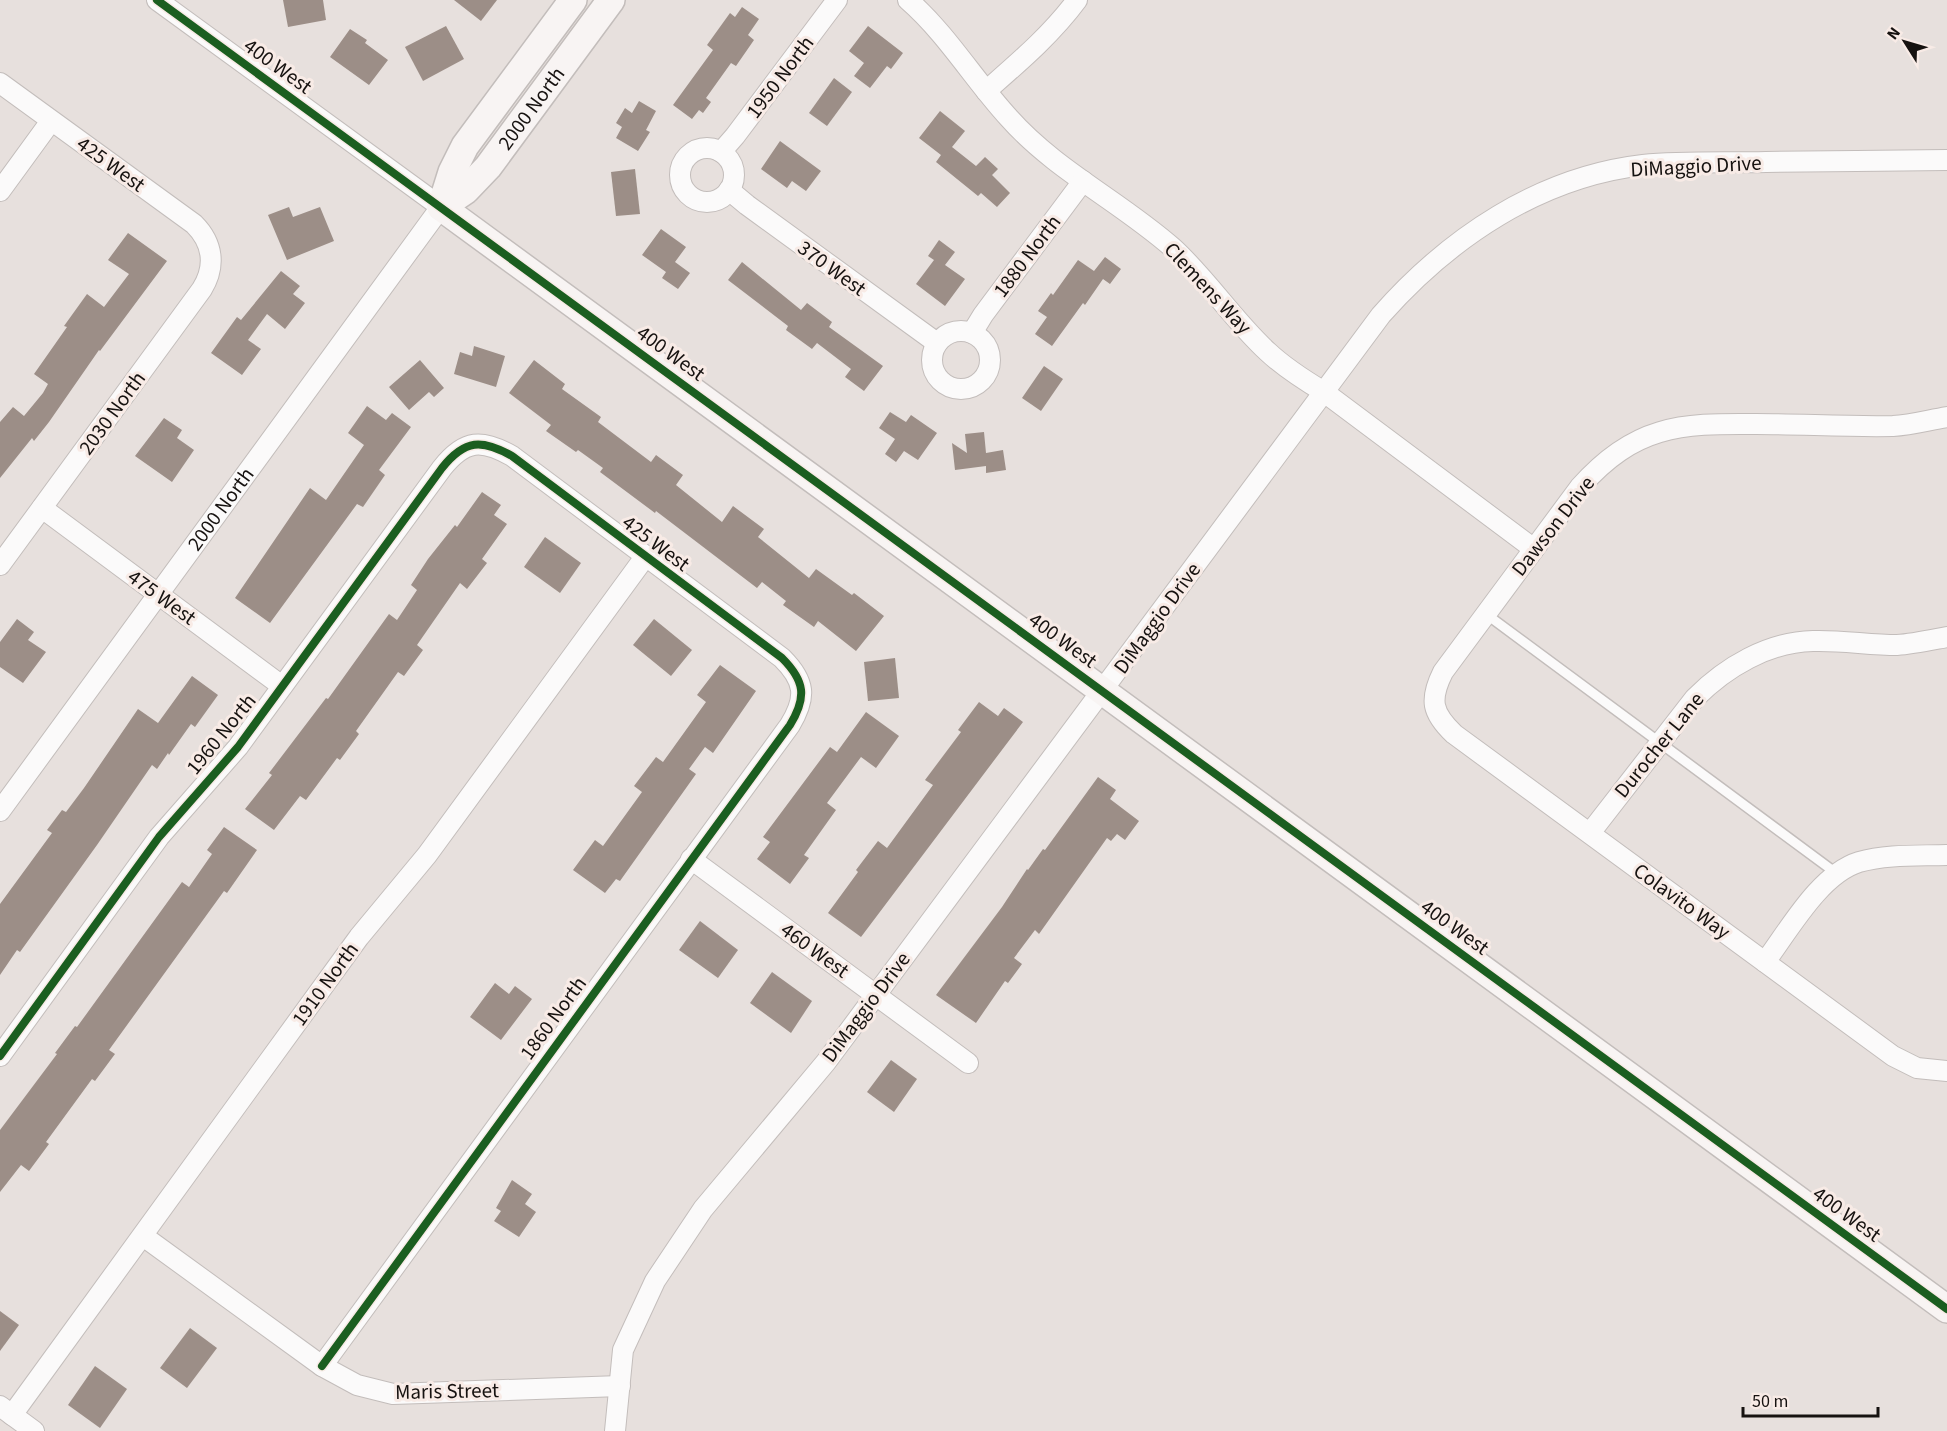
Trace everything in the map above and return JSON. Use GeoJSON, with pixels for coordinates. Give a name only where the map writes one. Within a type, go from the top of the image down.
{"type":"FeatureCollection","features":[{"type":"Feature","properties":{"kind":"street","name":"400 West"},"geometry":{"type":"LineString","coordinates":[[157,0],[1947,1309]]}},
{"type":"Feature","properties":{"kind":"street","name":"2000 North"},"geometry":{"type":"LineString","coordinates":[[0,811],[441,207],[452,172],[465,146],[573,0]]}},
{"type":"Feature","properties":{"kind":"street","name":"2000 North"},"geometry":{"type":"LineString","coordinates":[[441,207],[466,190],[488,167],[611,0]]}},
{"type":"Feature","properties":{"kind":"street","name":"1950 North"},"geometry":{"type":"LineString","coordinates":[[721,152],[837,0]]}},
{"type":"Feature","properties":{"kind":"street","name":"Clemens Way"},"geometry":{"type":"LineString","coordinates":[[908,0],[942,36],[1010,119],[1026,135],[1083,181],[1167,243],[1204,280],[1268,352],[1534,549]]}},
{"type":"Feature","properties":{"kind":"street"},"geometry":{"type":"LineString","coordinates":[[986,90],[1030,53],[1060,23],[1077,0]]}},
{"type":"Feature","properties":{"kind":"street","name":"425 West"},"geometry":{"type":"LineString","coordinates":[[0,83],[194,224],[205,238],[211,255]]}},
{"type":"Feature","properties":{"kind":"street"},"geometry":{"type":"LineString","coordinates":[[0,191],[51,120]]}},
{"type":"Feature","properties":{"kind":"street"},"geometry":{"type":"LineString","coordinates":[[707,148],[721,152],[727,156],[734,169],[733,183],[729,190],[718,199],[704,202],[697,200],[686,191],[680,177],[683,163],[693,152],[707,148]]}},
{"type":"Feature","properties":{"kind":"street","name":"DiMaggio Drive"},"geometry":{"type":"LineString","coordinates":[[615,1431],[623,1350],[655,1281],[703,1209],[826,1062],[1381,315],[1418,275],[1461,240],[1502,213],[1565,184],[1616,170],[1668,163],[1947,160]]}},
{"type":"Feature","properties":{"kind":"street","name":"1880 North"},"geometry":{"type":"LineString","coordinates":[[972,333],[1083,181]]}},
{"type":"Feature","properties":{"kind":"street","name":"370 West"},"geometry":{"type":"LineString","coordinates":[[729,190],[766,220],[937,343]]}},
{"type":"Feature","properties":{"kind":"street","name":"2030 North"},"geometry":{"type":"LineString","coordinates":[[0,565],[202,289],[210,273],[211,255]]}},
{"type":"Feature","properties":{"kind":"street"},"geometry":{"type":"LineString","coordinates":[[957,331],[972,333],[984,342],[988,350],[989,365],[982,379],[969,388],[953,388],[940,380],[932,366],[933,350],[937,343],[949,333],[957,331]]}},
{"type":"Feature","properties":{"kind":"street","name":"Dawson Drive"},"geometry":{"type":"LineString","coordinates":[[1434,705],[1434,689],[1443,672],[1593,473],[1623,449],[1660,432],[1702,423],[1895,426],[1947,417]]}},
{"type":"Feature","properties":{"kind":"street","name":"425 West"},"geometry":{"type":"LineString","coordinates":[[477,444],[496,447],[512,456],[782,658],[798,677],[801,687]]}},
{"type":"Feature","properties":{"kind":"street","name":"1960 North"},"geometry":{"type":"LineString","coordinates":[[0,1056],[159,837],[238,747],[449,459],[464,448],[477,444]]}},
{"type":"Feature","properties":{"kind":"street","name":"475 West"},"geometry":{"type":"LineString","coordinates":[[42,508],[282,686]]}},
{"type":"Feature","properties":{"kind":"street","name":"1910 North"},"geometry":{"type":"LineString","coordinates":[[6,1410],[143,1236],[359,937],[427,855],[645,557]]}},
{"type":"Feature","properties":{"kind":"street","name":"Durocher Lane"},"geometry":{"type":"LineString","coordinates":[[1590,833],[1682,712],[1708,685],[1739,663],[1793,643],[1813,641],[1898,645],[1947,637]]}},
{"type":"Feature","properties":{"kind":"street","name":"1860 North"},"geometry":{"type":"LineString","coordinates":[[322,1366],[790,725],[800,706],[801,687]]}},
{"type":"Feature","properties":{"kind":"street","name":"Colavito Way"},"geometry":{"type":"LineString","coordinates":[[1434,705],[1440,721],[1454,734],[1893,1056],[1917,1068],[1947,1071]]}},
{"type":"Feature","properties":{"kind":"street"},"geometry":{"type":"LineString","coordinates":[[1765,962],[1819,890],[1836,873],[1859,862],[1883,858],[1947,855]]}},
{"type":"Feature","properties":{"kind":"street","name":"460 West"},"geometry":{"type":"LineString","coordinates":[[692,859],[968,1063]]}},
{"type":"Feature","properties":{"kind":"street","name":"Maris Street"},"geometry":{"type":"LineString","coordinates":[[143,1236],[322,1366],[357,1385],[393,1394],[620,1386]]}},
{"type":"Feature","properties":{"kind":"street"},"geometry":{"type":"LineString","coordinates":[[6,1410],[34,1431]]}},
{"type":"Feature","properties":{"kind":"lane"},"geometry":{"type":"LineString","coordinates":[[1486,614],[1836,873]]}},
{"type":"Feature","properties":{"kind":"building"},"geometry":{"type":"Polygon","coordinates":[[[283,0],[323,0],[326,20],[288,27],[283,0]]]}},
{"type":"Feature","properties":{"kind":"building"},"geometry":{"type":"Polygon","coordinates":[[[454,0],[497,0],[481,21],[454,0]]]}},
{"type":"Feature","properties":{"kind":"building"},"geometry":{"type":"Polygon","coordinates":[[[742,7],[759,19],[748,35],[754,40],[736,66],[731,63],[706,98],[711,102],[703,113],[699,110],[692,119],[673,105],[713,50],[707,45],[730,13],[735,17],[742,7]]]}},
{"type":"Feature","properties":{"kind":"building"},"geometry":{"type":"Polygon","coordinates":[[[446,26],[464,59],[423,81],[405,47],[446,26]]]}},
{"type":"Feature","properties":{"kind":"building"},"geometry":{"type":"Polygon","coordinates":[[[868,26],[903,53],[891,69],[887,66],[870,88],[854,76],[864,63],[849,51],[868,26]]]}},
{"type":"Feature","properties":{"kind":"building"},"geometry":{"type":"Polygon","coordinates":[[[350,29],[367,40],[365,43],[388,60],[369,85],[330,57],[350,29]]]}},
{"type":"Feature","properties":{"kind":"building"},"geometry":{"type":"Polygon","coordinates":[[[834,78],[852,92],[827,126],[809,113],[834,78]]]}},
{"type":"Feature","properties":{"kind":"building"},"geometry":{"type":"Polygon","coordinates":[[[639,101],[656,111],[646,130],[650,132],[638,151],[616,138],[622,127],[616,123],[625,108],[632,113],[639,101]]]}},
{"type":"Feature","properties":{"kind":"building"},"geometry":{"type":"Polygon","coordinates":[[[940,111],[965,131],[952,147],[976,166],[985,157],[998,169],[992,175],[1010,193],[997,207],[981,193],[978,196],[936,162],[941,155],[919,138],[940,111]]]}},
{"type":"Feature","properties":{"kind":"building"},"geometry":{"type":"Polygon","coordinates":[[[780,141],[821,171],[806,191],[792,181],[787,188],[761,169],[780,141]]]}},
{"type":"Feature","properties":{"kind":"building"},"geometry":{"type":"Polygon","coordinates":[[[635,169],[640,214],[616,216],[611,172],[635,169]]]}},
{"type":"Feature","properties":{"kind":"building"},"geometry":{"type":"Polygon","coordinates":[[[289,207],[293,217],[320,207],[334,241],[287,260],[268,215],[289,207]]]}},
{"type":"Feature","properties":{"kind":"building"},"geometry":{"type":"Polygon","coordinates":[[[661,229],[686,247],[675,262],[690,273],[678,289],[662,278],[666,272],[642,255],[661,229]]]}},
{"type":"Feature","properties":{"kind":"building"},"geometry":{"type":"Polygon","coordinates":[[[128,233],[167,261],[99,350],[49,422],[34,441],[32,438],[0,478],[0,422],[13,407],[24,416],[43,393],[48,384],[34,374],[87,294],[104,307],[129,274],[108,260],[128,233]]]}},
{"type":"Feature","properties":{"kind":"building"},"geometry":{"type":"Polygon","coordinates":[[[939,240],[955,252],[945,265],[965,279],[945,306],[916,284],[934,260],[928,256],[939,240]]]}},
{"type":"Feature","properties":{"kind":"building"},"geometry":{"type":"Polygon","coordinates":[[[1105,257],[1121,269],[1110,284],[1103,279],[1052,346],[1035,334],[1047,317],[1038,311],[1051,293],[1053,295],[1078,260],[1094,271],[1105,257]]]}},
{"type":"Feature","properties":{"kind":"building"},"geometry":{"type":"Polygon","coordinates":[[[742,262],[801,310],[807,303],[832,322],[829,327],[883,366],[864,391],[845,377],[851,369],[817,343],[812,349],[786,330],[788,326],[728,280],[742,262]]]}},
{"type":"Feature","properties":{"kind":"building"},"geometry":{"type":"Polygon","coordinates":[[[281,271],[300,286],[293,294],[305,303],[285,329],[267,314],[248,340],[261,349],[242,375],[211,353],[237,317],[241,320],[281,271]]]}},
{"type":"Feature","properties":{"kind":"building"},"geometry":{"type":"Polygon","coordinates":[[[474,346],[505,356],[496,387],[454,374],[460,352],[472,356],[474,346]]]}},
{"type":"Feature","properties":{"kind":"building"},"geometry":{"type":"Polygon","coordinates":[[[420,360],[444,388],[434,397],[429,392],[409,410],[389,387],[420,360]]]}},
{"type":"Feature","properties":{"kind":"building"},"geometry":{"type":"Polygon","coordinates":[[[534,360],[565,384],[562,389],[601,417],[598,422],[651,462],[656,455],[683,475],[676,485],[722,522],[733,506],[764,529],[758,537],[809,578],[816,569],[852,595],[854,593],[884,616],[856,651],[818,621],[814,627],[783,605],[786,601],[762,582],[757,588],[656,511],[655,513],[600,472],[603,468],[546,431],[551,425],[509,393],[534,360]]]}},
{"type":"Feature","properties":{"kind":"building"},"geometry":{"type":"Polygon","coordinates":[[[1044,366],[1063,379],[1041,411],[1022,398],[1044,366]]]}},
{"type":"Feature","properties":{"kind":"building"},"geometry":{"type":"Polygon","coordinates":[[[367,406],[386,420],[392,413],[411,427],[379,470],[385,475],[363,507],[357,504],[270,623],[235,598],[310,488],[326,500],[364,445],[348,433],[367,406]]]}},
{"type":"Feature","properties":{"kind":"building"},"geometry":{"type":"Polygon","coordinates":[[[890,412],[906,422],[911,415],[937,433],[918,460],[904,451],[896,462],[885,454],[895,439],[879,428],[890,412]]]}},
{"type":"Feature","properties":{"kind":"building"},"geometry":{"type":"Polygon","coordinates":[[[164,418],[182,430],[177,438],[194,450],[172,482],[135,456],[164,418]]]}},
{"type":"Feature","properties":{"kind":"building"},"geometry":{"type":"Polygon","coordinates":[[[984,432],[986,453],[1003,450],[1006,470],[986,473],[986,466],[955,470],[952,443],[967,453],[965,434],[984,432]]]}},
{"type":"Feature","properties":{"kind":"building"},"geometry":{"type":"Polygon","coordinates":[[[482,492],[501,505],[494,515],[507,524],[482,559],[487,563],[467,589],[460,583],[417,645],[423,650],[404,676],[398,672],[356,731],[359,734],[340,760],[337,758],[306,800],[300,796],[274,830],[245,809],[272,775],[269,773],[326,698],[328,699],[389,614],[397,620],[417,590],[411,585],[428,559],[455,525],[457,527],[482,492]]]}},
{"type":"Feature","properties":{"kind":"building"},"geometry":{"type":"Polygon","coordinates":[[[545,537],[581,563],[560,593],[524,567],[545,537]]]}},
{"type":"Feature","properties":{"kind":"building"},"geometry":{"type":"Polygon","coordinates":[[[17,619],[34,632],[28,640],[46,652],[23,683],[0,667],[0,642],[17,619]]]}},
{"type":"Feature","properties":{"kind":"building"},"geometry":{"type":"Polygon","coordinates":[[[654,619],[692,650],[671,676],[633,645],[654,619]]]}},
{"type":"Feature","properties":{"kind":"building"},"geometry":{"type":"Polygon","coordinates":[[[895,658],[899,698],[868,701],[864,662],[895,658]]]}},
{"type":"Feature","properties":{"kind":"building"},"geometry":{"type":"Polygon","coordinates":[[[720,665],[756,691],[713,753],[705,747],[689,769],[696,774],[620,881],[616,879],[605,893],[573,870],[595,840],[603,846],[642,792],[634,786],[656,757],[663,762],[706,702],[697,695],[720,665]]]}},
{"type":"Feature","properties":{"kind":"building"},"geometry":{"type":"Polygon","coordinates":[[[192,676],[218,695],[195,727],[191,724],[157,769],[152,765],[20,952],[17,950],[0,975],[0,904],[52,833],[47,830],[62,810],[66,812],[138,709],[158,723],[192,676]]]}},
{"type":"Feature","properties":{"kind":"building"},"geometry":{"type":"Polygon","coordinates":[[[979,702],[998,716],[1004,708],[1023,722],[861,937],[828,913],[878,841],[887,848],[933,785],[925,780],[961,732],[958,730],[979,702]]]}},
{"type":"Feature","properties":{"kind":"building"},"geometry":{"type":"Polygon","coordinates":[[[866,712],[899,736],[876,768],[861,757],[827,803],[836,810],[804,855],[809,858],[790,884],[757,859],[770,842],[763,837],[830,747],[837,752],[866,712]]]}},
{"type":"Feature","properties":{"kind":"building"},"geometry":{"type":"Polygon","coordinates":[[[1098,777],[1116,790],[1110,799],[1139,821],[1125,840],[1117,834],[1111,841],[1107,838],[1039,934],[1035,930],[1014,958],[1022,964],[1008,983],[1005,981],[976,1023],[936,995],[1002,907],[1027,869],[1043,849],[1045,850],[1098,777]]]}},
{"type":"Feature","properties":{"kind":"building"},"geometry":{"type":"Polygon","coordinates":[[[224,827],[257,850],[227,893],[224,891],[109,1050],[115,1054],[95,1081],[92,1079],[46,1142],[49,1144],[29,1171],[21,1165],[0,1192],[0,1130],[182,882],[189,887],[212,854],[207,850],[224,827]]]}},
{"type":"Feature","properties":{"kind":"building"},"geometry":{"type":"Polygon","coordinates":[[[700,921],[738,950],[718,978],[679,950],[700,921]]]}},
{"type":"Feature","properties":{"kind":"building"},"geometry":{"type":"Polygon","coordinates":[[[772,972],[812,1001],[791,1033],[750,1003],[772,972]]]}},
{"type":"Feature","properties":{"kind":"building"},"geometry":{"type":"Polygon","coordinates":[[[495,983],[509,994],[515,986],[532,999],[501,1040],[470,1017],[495,983]]]}},
{"type":"Feature","properties":{"kind":"building"},"geometry":{"type":"Polygon","coordinates":[[[891,1060],[917,1079],[894,1112],[867,1092],[891,1060]]]}},
{"type":"Feature","properties":{"kind":"building"},"geometry":{"type":"Polygon","coordinates":[[[512,1180],[532,1194],[525,1204],[536,1212],[519,1237],[494,1221],[501,1211],[496,1208],[512,1180]]]}},
{"type":"Feature","properties":{"kind":"building"},"geometry":{"type":"Polygon","coordinates":[[[0,1311],[19,1325],[0,1351],[0,1311]]]}},
{"type":"Feature","properties":{"kind":"building"},"geometry":{"type":"Polygon","coordinates":[[[190,1328],[217,1348],[187,1388],[160,1368],[190,1328]]]}},
{"type":"Feature","properties":{"kind":"building"},"geometry":{"type":"Polygon","coordinates":[[[95,1366],[127,1389],[100,1428],[68,1405],[95,1366]]]}},
{"type":"Feature","properties":{"kind":"cycle path"},"geometry":{"type":"LineString","coordinates":[[157,0],[1947,1309]]}},
{"type":"Feature","properties":{"kind":"cycle path"},"geometry":{"type":"LineString","coordinates":[[0,1056],[159,837],[238,747],[442,468],[450,458],[466,447],[483,445],[512,456],[782,658],[795,674],[801,690],[799,706],[790,725],[322,1366]]}}]}
